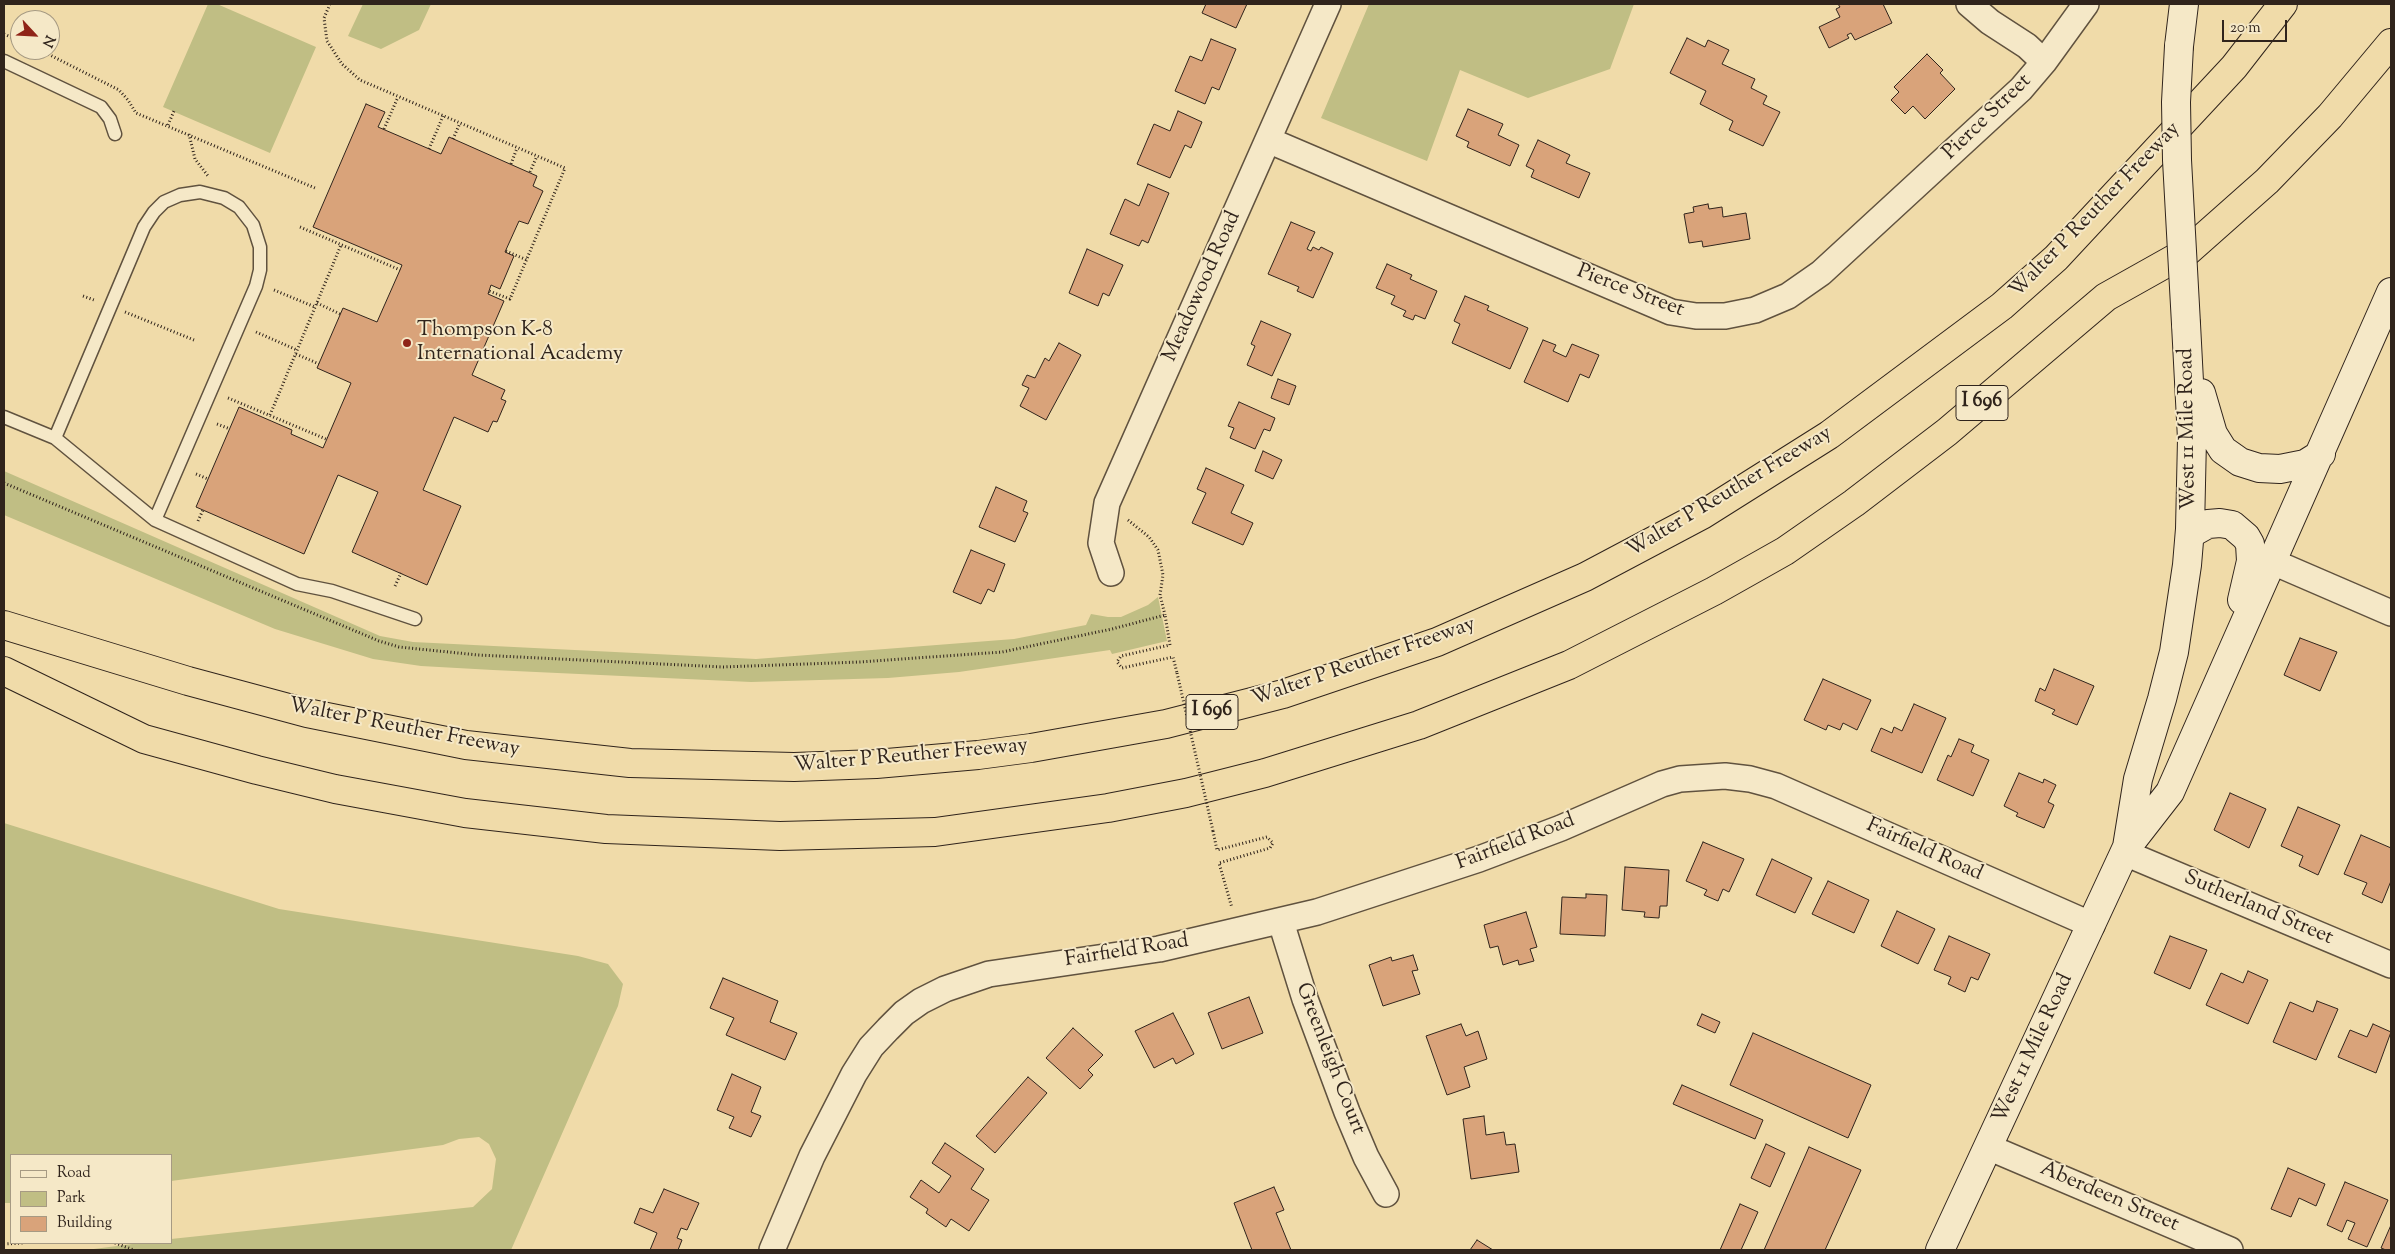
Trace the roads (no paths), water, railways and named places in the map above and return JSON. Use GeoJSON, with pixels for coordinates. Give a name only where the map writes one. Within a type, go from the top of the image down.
{"type":"FeatureCollection","features":[{"type":"Feature","properties":{"kind":"highway","name":"Walter P Reuther Freeway"},"geometry":{"type":"LineString","coordinates":[[4,625],[188,681],[307,713],[466,745],[630,763],[794,768],[978,755],[1031,748],[1166,724],[1283,694],[1437,642],[1586,577],[1702,515],[1829,434],[2002,306],[2056,258],[2234,67],[2283,4]]}},
{"type":"Feature","properties":{"kind":"highway","name":"I 696"},"geometry":{"type":"LineString","coordinates":[[4,671],[144,739],[335,789],[416,805],[524,821],[691,834],[780,836],[935,832],[1108,808],[1186,793],[1265,773],[1419,725],[1569,665],[1714,591],[1785,551],[1854,503],[1947,432],[2106,297],[2188,251],[2273,174],[2330,116],[2391,43]]}},
{"type":"Feature","properties":{"kind":"main road","name":"West 11 Mile Road"},"geometry":{"type":"LineString","coordinates":[[2126,850],[2138,779],[2174,652],[2190,534],[2192,439],[2176,102],[2179,46],[2184,4]]}},
{"type":"Feature","properties":{"kind":"main road","name":"West 11 Mile Road"},"geometry":{"type":"LineString","coordinates":[[1940,1250],[2126,850],[2170,792],[2391,292]]}},
{"type":"Feature","properties":{"kind":"main road"},"geometry":{"type":"LineString","coordinates":[[2187,332],[2209,423],[2223,450],[2240,462],[2270,469],[2297,466],[2321,454]]}},
{"type":"Feature","properties":{"kind":"main road"},"geometry":{"type":"LineString","coordinates":[[2190,534],[2208,524],[2226,524],[2242,532],[2250,544],[2251,561],[2248,580],[2211,702]]}},
{"type":"Feature","properties":{"kind":"street","name":"Meadowood Road"},"geometry":{"type":"LineString","coordinates":[[1111,573],[1101,543],[1107,503],[1328,4]]}},
{"type":"Feature","properties":{"kind":"street"},"geometry":{"type":"LineString","coordinates":[[1969,4],[1990,22],[2027,46],[2044,62]]}},
{"type":"Feature","properties":{"kind":"street","name":"Pierce Street"},"geometry":{"type":"LineString","coordinates":[[1268,140],[1670,312],[1696,316],[1725,316],[1756,310],[1788,296],[1821,273],[2022,89],[2086,4]]}},
{"type":"Feature","properties":{"kind":"street"},"geometry":{"type":"LineString","coordinates":[[2273,562],[2391,613]]}},
{"type":"Feature","properties":{"kind":"street","name":"Fairfield Road"},"geometry":{"type":"LineString","coordinates":[[772,1250],[812,1156],[854,1074],[871,1047],[904,1013],[921,1001],[945,989],[989,974],[1159,949],[1281,922],[1478,859],[1561,828],[1662,784],[1702,777],[1725,776],[1750,779],[1776,786],[1807,798],[2092,926]]}},
{"type":"Feature","properties":{"kind":"street","name":"Sutherland Street"},"geometry":{"type":"LineString","coordinates":[[2126,850],[2391,965]]}},
{"type":"Feature","properties":{"kind":"street","name":"Greenleigh Court"},"geometry":{"type":"LineString","coordinates":[[1281,922],[1305,999],[1347,1112],[1366,1157],[1386,1194]]}},
{"type":"Feature","properties":{"kind":"street","name":"Aberdeen Street"},"geometry":{"type":"LineString","coordinates":[[1988,1147],[2230,1250]]}},
{"type":"Feature","properties":{"kind":"lane"},"geometry":{"type":"LineString","coordinates":[[4,61],[101,107],[110,119],[115,134]]}},
{"type":"Feature","properties":{"kind":"lane"},"geometry":{"type":"LineString","coordinates":[[55,438],[144,227],[154,212],[164,202],[180,195],[200,192],[224,198],[239,207],[253,225],[260,247],[260,270],[256,286],[155,520]]}},
{"type":"Feature","properties":{"kind":"lane"},"geometry":{"type":"LineString","coordinates":[[4,417],[55,438],[155,520],[298,584],[332,591],[415,619]]}},
{"type":"Feature","properties":{"kind":"place","name":"Thompson K-8 International Academy"},"geometry":{"type":"Point","coordinates":[407,343]}}]}
